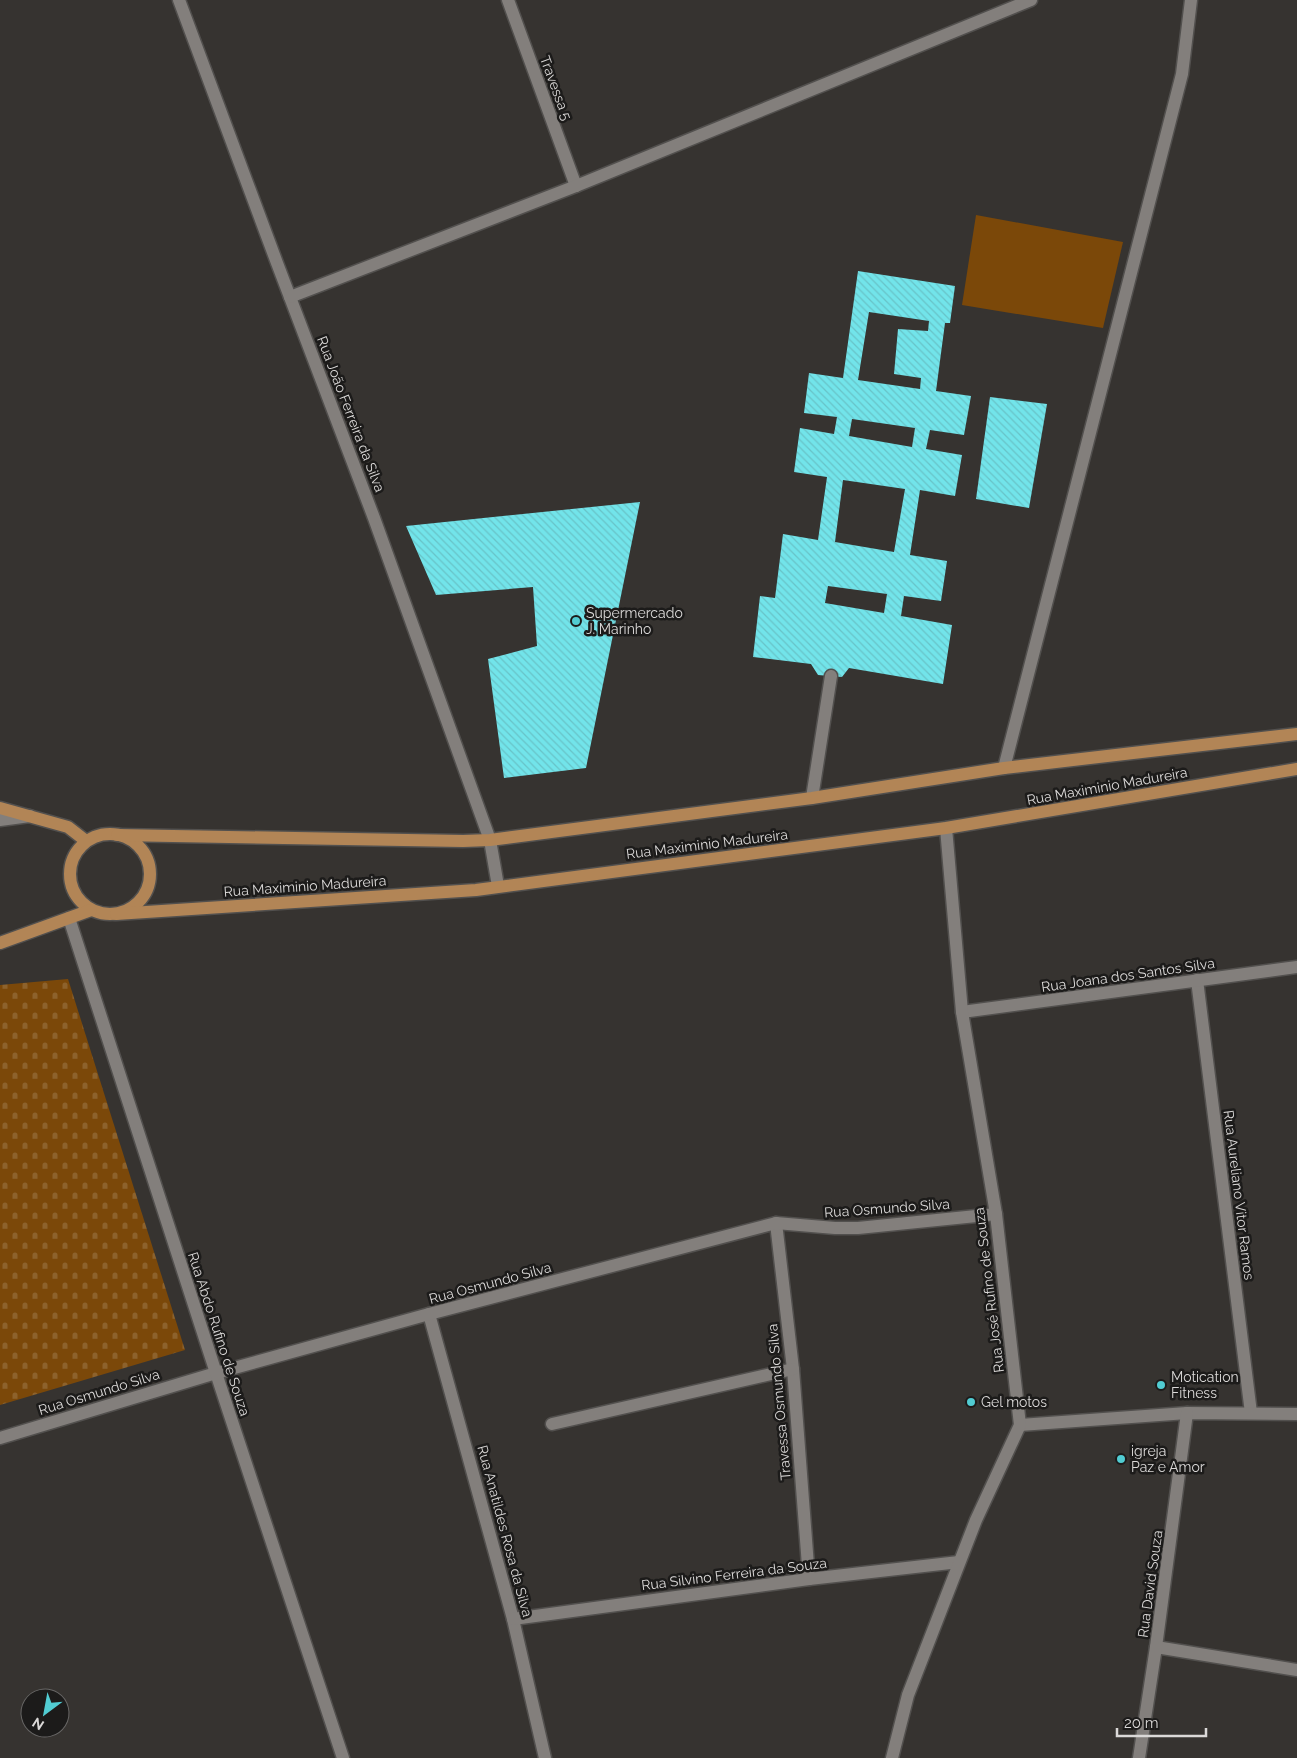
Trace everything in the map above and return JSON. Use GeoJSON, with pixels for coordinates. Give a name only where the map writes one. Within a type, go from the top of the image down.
{"type":"FeatureCollection","features":[{"type":"Feature","properties":{"kind":"main road","name":"Rua Maximinio Madureira"},"geometry":{"type":"LineString","coordinates":[[117,835],[490,840],[812,798],[1004,768],[1297,734]]}},
{"type":"Feature","properties":{"kind":"main road","name":"Rua Maximinio Madureira"},"geometry":{"type":"LineString","coordinates":[[116,914],[476,890],[946,828],[1297,769]]}},
{"type":"Feature","properties":{"kind":"main road"},"geometry":{"type":"LineString","coordinates":[[0,808],[68,826],[86,841]]}},
{"type":"Feature","properties":{"kind":"main road"},"geometry":{"type":"LineString","coordinates":[[101,835],[117,835],[130,839],[141,848],[147,861],[150,875],[147,888],[140,900],[129,909],[116,914],[103,914],[91,910],[76,896],[69,876],[73,857],[86,841],[101,835]]}},
{"type":"Feature","properties":{"kind":"main road"},"geometry":{"type":"LineString","coordinates":[[0,943],[91,910]]}},
{"type":"Feature","properties":{"kind":"street","name":"Rua João Ferreira da Silva"},"geometry":{"type":"LineString","coordinates":[[179,0],[378,527],[490,840],[498,886]]}},
{"type":"Feature","properties":{"kind":"street","name":"Travessa 5"},"geometry":{"type":"LineString","coordinates":[[508,0],[576,186]]}},
{"type":"Feature","properties":{"kind":"street"},"geometry":{"type":"LineString","coordinates":[[290,297],[576,186],[1030,0]]}},
{"type":"Feature","properties":{"kind":"street"},"geometry":{"type":"LineString","coordinates":[[1004,768],[1182,74],[1190,0]]}},
{"type":"Feature","properties":{"kind":"street"},"geometry":{"type":"LineString","coordinates":[[812,798],[831,676]]}},
{"type":"Feature","properties":{"kind":"street"},"geometry":{"type":"LineString","coordinates":[[0,820],[30,816]]}},
{"type":"Feature","properties":{"kind":"street","name":"Rua José Rufino de Souza"},"geometry":{"type":"LineString","coordinates":[[946,828],[962,1012],[996,1214],[1020,1425]]}},
{"type":"Feature","properties":{"kind":"street","name":"Rua Abdo Rufino de Souza"},"geometry":{"type":"LineString","coordinates":[[69,918],[343,1758]]}},
{"type":"Feature","properties":{"kind":"street","name":"Rua Joana dos Santos Silva"},"geometry":{"type":"LineString","coordinates":[[962,1012],[1297,967]]}},
{"type":"Feature","properties":{"kind":"street","name":"Rua Aureliano Vitor Ramos"},"geometry":{"type":"LineString","coordinates":[[1197,980],[1252,1414]]}},
{"type":"Feature","properties":{"kind":"street","name":"Rua Osmundo Silva"},"geometry":{"type":"LineString","coordinates":[[0,1438],[216,1373],[430,1314],[776,1223],[828,1228],[858,1228],[996,1214]]}},
{"type":"Feature","properties":{"kind":"street","name":"Travessa Osmundo Silva"},"geometry":{"type":"LineString","coordinates":[[776,1223],[793,1369],[809,1579]]}},
{"type":"Feature","properties":{"kind":"street","name":"Rua Anatildes Rosa da Silva"},"geometry":{"type":"LineString","coordinates":[[430,1314],[513,1619],[545,1758]]}},
{"type":"Feature","properties":{"kind":"street"},"geometry":{"type":"LineString","coordinates":[[552,1424],[793,1369]]}},
{"type":"Feature","properties":{"kind":"street"},"geometry":{"type":"LineString","coordinates":[[892,1758],[908,1695],[959,1562],[976,1520],[1020,1425],[1187,1414],[1297,1414]]}},
{"type":"Feature","properties":{"kind":"street","name":"Rua David Souza"},"geometry":{"type":"LineString","coordinates":[[1139,1758],[1187,1414]]}},
{"type":"Feature","properties":{"kind":"street","name":"Rua Silvino Ferreira da Souza"},"geometry":{"type":"LineString","coordinates":[[513,1619],[809,1579],[959,1562]]}},
{"type":"Feature","properties":{"kind":"street"},"geometry":{"type":"LineString","coordinates":[[1156,1647],[1297,1670]]}},
{"type":"Feature","properties":{"kind":"green space"},"geometry":{"type":"Polygon","coordinates":[[[976,215],[1123,242],[1103,328],[962,305],[976,215]]]}},
{"type":"Feature","properties":{"kind":"green space"},"geometry":{"type":"Polygon","coordinates":[[[68,979],[185,1350],[0,1405],[0,985],[68,979]]]}},
{"type":"Feature","properties":{"kind":"building"},"geometry":{"type":"Polygon","coordinates":[[[858,271],[955,286],[950,323],[945,323],[936,391],[971,396],[964,435],[930,430],[926,449],[962,455],[955,496],[920,490],[910,555],[947,561],[941,601],[904,596],[901,616],[952,625],[943,684],[849,668],[842,677],[818,675],[811,664],[753,657],[760,596],[775,598],[783,534],[818,540],[827,477],[794,472],[800,428],[834,434],[837,417],[804,413],[809,373],[843,378],[858,271]],[[869,312],[858,380],[920,389],[921,378],[894,374],[898,329],[928,331],[929,321],[869,312]],[[852,419],[849,436],[912,447],[915,428],[852,419]],[[843,480],[835,542],[894,552],[905,489],[843,480]],[[828,586],[825,603],[884,613],[887,594],[828,586]]]}},
{"type":"Feature","properties":{"kind":"building"},"geometry":{"type":"Polygon","coordinates":[[[990,397],[1047,404],[1029,508],[976,499],[990,397]]]}},
{"type":"Feature","properties":{"kind":"building","name":"Supermercado J. Marinho"},"geometry":{"type":"Polygon","coordinates":[[[640,502],[586,768],[504,778],[488,659],[537,646],[533,587],[436,595],[406,526],[640,502]]]}},
{"type":"Feature","properties":{"kind":"place","name":"Supermercado J. Marinho"},"geometry":{"type":"Point","coordinates":[576,621]}},
{"type":"Feature","properties":{"kind":"place","name":"Motication Fitness"},"geometry":{"type":"Point","coordinates":[1161,1385]}},
{"type":"Feature","properties":{"kind":"place","name":"Gel motos"},"geometry":{"type":"Point","coordinates":[971,1402]}},
{"type":"Feature","properties":{"kind":"place","name":"igreja Paz e Amor"},"geometry":{"type":"Point","coordinates":[1121,1459]}}]}
